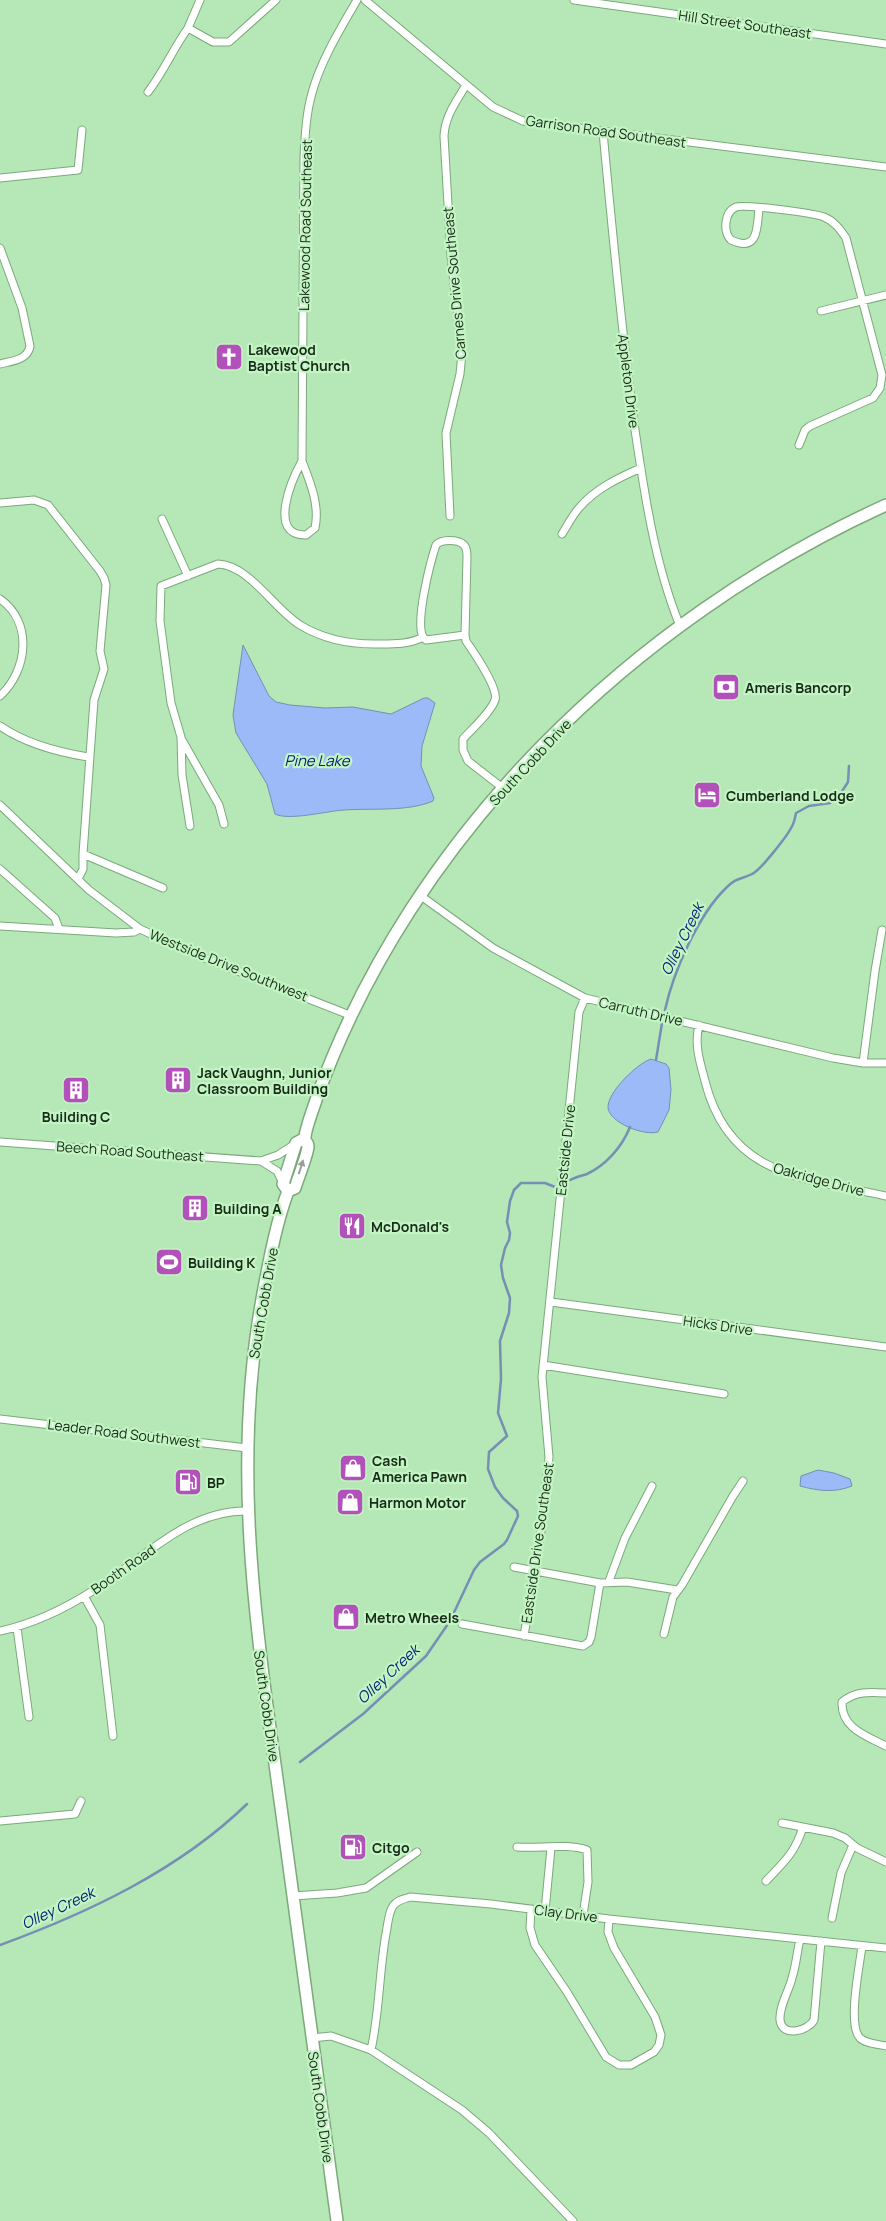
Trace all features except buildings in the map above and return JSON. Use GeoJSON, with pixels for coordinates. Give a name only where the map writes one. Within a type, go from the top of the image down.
{"type":"FeatureCollection","features":[{"type":"Feature","properties":{"kind":"main road","name":"South Cobb Drive"},"geometry":{"type":"LineString","coordinates":[[336,2221],[263,1684],[251,1583],[247,1510],[247,1448],[251,1384],[258,1324],[285,1188],[295,1188],[308,1147],[301,1140],[316,1098],[352,1016],[386,953],[420,896],[461,838],[504,789],[563,725],[642,654],[728,591],[772,563],[835,529],[886,505]]}},
{"type":"Feature","properties":{"kind":"street"},"geometry":{"type":"LineString","coordinates":[[148,92],[165,70],[173,48],[188,28],[200,0]]}},
{"type":"Feature","properties":{"kind":"street"},"geometry":{"type":"LineString","coordinates":[[188,28],[213,42],[229,42],[276,0]]}},
{"type":"Feature","properties":{"kind":"street","name":"Lakewood Road Southeast"},"geometry":{"type":"LineString","coordinates":[[302,462],[289,489],[284,512],[286,525],[290,530],[300,536],[306,536],[315,528],[317,513],[309,480],[302,462],[304,158],[307,121],[318,75],[357,0]]}},
{"type":"Feature","properties":{"kind":"street","name":"Garrison Road Southeast"},"geometry":{"type":"LineString","coordinates":[[366,0],[493,107],[523,121],[886,167]]}},
{"type":"Feature","properties":{"kind":"street","name":"Hill Street Southeast"},"geometry":{"type":"LineString","coordinates":[[574,0],[886,44]]}},
{"type":"Feature","properties":{"kind":"street","name":"Carnes Drive Southeast"},"geometry":{"type":"LineString","coordinates":[[450,516],[446,433],[460,374],[462,353],[452,256],[444,124],[466,85]]}},
{"type":"Feature","properties":{"kind":"street"},"geometry":{"type":"LineString","coordinates":[[0,178],[78,170],[82,130]]}},
{"type":"Feature","properties":{"kind":"street","name":"Appleton Drive"},"geometry":{"type":"LineString","coordinates":[[603,132],[624,348],[641,468],[650,521],[672,606],[680,626]]}},
{"type":"Feature","properties":{"kind":"street"},"geometry":{"type":"LineString","coordinates":[[759,208],[756,237],[744,244],[731,240],[726,230],[730,212],[741,206],[759,208],[813,214],[823,216],[837,225],[846,238],[882,375],[877,394],[868,401],[810,426],[805,430],[799,444]]}},
{"type":"Feature","properties":{"kind":"street"},"geometry":{"type":"LineString","coordinates":[[0,248],[22,308],[30,346],[29,352],[25,357],[0,364]]}},
{"type":"Feature","properties":{"kind":"street"},"geometry":{"type":"LineString","coordinates":[[821,311],[886,295]]}},
{"type":"Feature","properties":{"kind":"street"},"geometry":{"type":"LineString","coordinates":[[562,534],[579,508],[595,492],[641,468]]}},
{"type":"Feature","properties":{"kind":"street"},"geometry":{"type":"LineString","coordinates":[[0,503],[34,500],[48,505],[104,578],[106,594],[100,651],[104,669],[94,700],[88,757],[83,869],[78,879]]}},
{"type":"Feature","properties":{"kind":"street"},"geometry":{"type":"LineString","coordinates":[[162,519],[188,576]]}},
{"type":"Feature","properties":{"kind":"street"},"geometry":{"type":"LineString","coordinates":[[465,635],[426,640],[420,628],[434,553],[439,542],[462,543],[466,547],[465,635],[484,672],[494,685],[496,698],[492,706],[463,739],[463,750],[468,761],[504,789]]}},
{"type":"Feature","properties":{"kind":"street"},"geometry":{"type":"LineString","coordinates":[[224,824],[219,805],[181,737],[171,703],[160,621],[161,586],[218,564],[224,564],[240,571],[300,625],[334,640],[352,644],[385,644],[415,641],[423,637]]}},
{"type":"Feature","properties":{"kind":"street"},"geometry":{"type":"LineString","coordinates":[[0,599],[7,604],[18,619],[23,633],[23,647],[15,676],[0,696]]}},
{"type":"Feature","properties":{"kind":"street"},"geometry":{"type":"LineString","coordinates":[[0,726],[13,735],[32,743],[88,757]]}},
{"type":"Feature","properties":{"kind":"street"},"geometry":{"type":"LineString","coordinates":[[181,737],[182,775],[190,826]]}},
{"type":"Feature","properties":{"kind":"street","name":"Westside Drive Southwest"},"geometry":{"type":"LineString","coordinates":[[0,805],[108,906],[140,929],[192,953],[352,1016]]}},
{"type":"Feature","properties":{"kind":"street"},"geometry":{"type":"LineString","coordinates":[[83,854],[163,888]]}},
{"type":"Feature","properties":{"kind":"street"},"geometry":{"type":"LineString","coordinates":[[0,869],[55,918],[60,929]]}},
{"type":"Feature","properties":{"kind":"street","name":"Carruth Drive"},"geometry":{"type":"LineString","coordinates":[[420,896],[493,948],[584,998],[833,1058],[864,1063],[886,1063]]}},
{"type":"Feature","properties":{"kind":"street"},"geometry":{"type":"LineString","coordinates":[[0,926],[116,933],[134,932],[140,929]]}},
{"type":"Feature","properties":{"kind":"street"},"geometry":{"type":"LineString","coordinates":[[864,1063],[874,971],[882,930]]}},
{"type":"Feature","properties":{"kind":"street","name":"Eastside Drive"},"geometry":{"type":"LineString","coordinates":[[551,1302],[579,1012],[584,998]]}},
{"type":"Feature","properties":{"kind":"street","name":"Oakridge Drive"},"geometry":{"type":"LineString","coordinates":[[699,1025],[696,1043],[708,1095],[723,1125],[741,1148],[760,1162],[799,1177],[886,1196]]}},
{"type":"Feature","properties":{"kind":"street","name":"Beech Road Southeast"},"geometry":{"type":"LineString","coordinates":[[0,1142],[261,1161],[278,1154],[301,1140]]}},
{"type":"Feature","properties":{"kind":"street"},"geometry":{"type":"LineString","coordinates":[[261,1161],[277,1171],[285,1188]]}},
{"type":"Feature","properties":{"kind":"street","name":"Hicks Drive"},"geometry":{"type":"LineString","coordinates":[[551,1302],[886,1348]]}},
{"type":"Feature","properties":{"kind":"street","name":"Eastside Drive Southeast"},"geometry":{"type":"LineString","coordinates":[[524,1636],[535,1570],[549,1458],[542,1390],[542,1365],[551,1302]]}},
{"type":"Feature","properties":{"kind":"street"},"geometry":{"type":"LineString","coordinates":[[542,1365],[724,1394]]}},
{"type":"Feature","properties":{"kind":"street","name":"Leader Road Southwest"},"geometry":{"type":"LineString","coordinates":[[0,1419],[247,1448]]}},
{"type":"Feature","properties":{"kind":"street"},"geometry":{"type":"LineString","coordinates":[[664,1634],[673,1597],[682,1585],[732,1496],[743,1481]]}},
{"type":"Feature","properties":{"kind":"street"},"geometry":{"type":"LineString","coordinates":[[609,1581],[625,1538],[652,1486]]}},
{"type":"Feature","properties":{"kind":"street","name":"Booth Road"},"geometry":{"type":"LineString","coordinates":[[0,1631],[17,1628],[84,1596],[175,1533],[195,1523],[219,1513],[247,1510]]}},
{"type":"Feature","properties":{"kind":"street"},"geometry":{"type":"LineString","coordinates":[[514,1567],[600,1583],[609,1581],[678,1590]]}},
{"type":"Feature","properties":{"kind":"street"},"geometry":{"type":"LineString","coordinates":[[462,1624],[577,1646],[587,1644],[591,1637],[600,1583]]}},
{"type":"Feature","properties":{"kind":"street"},"geometry":{"type":"LineString","coordinates":[[84,1596],[100,1625],[113,1736]]}},
{"type":"Feature","properties":{"kind":"street"},"geometry":{"type":"LineString","coordinates":[[17,1628],[29,1717]]}},
{"type":"Feature","properties":{"kind":"street"},"geometry":{"type":"LineString","coordinates":[[886,1693],[863,1691],[850,1696],[842,1702],[844,1718],[857,1732],[886,1746]]}},
{"type":"Feature","properties":{"kind":"street"},"geometry":{"type":"LineString","coordinates":[[0,1821],[75,1814],[81,1801]]}},
{"type":"Feature","properties":{"kind":"street"},"geometry":{"type":"LineString","coordinates":[[782,1823],[833,1833],[886,1862]]}},
{"type":"Feature","properties":{"kind":"street"},"geometry":{"type":"LineString","coordinates":[[766,1881],[788,1859],[798,1842],[803,1827]]}},
{"type":"Feature","properties":{"kind":"street"},"geometry":{"type":"LineString","coordinates":[[832,1918],[841,1873],[853,1845]]}},
{"type":"Feature","properties":{"kind":"street"},"geometry":{"type":"LineString","coordinates":[[517,1847],[587,1850],[588,1882],[583,1915]]}},
{"type":"Feature","properties":{"kind":"street"},"geometry":{"type":"LineString","coordinates":[[544,1911],[551,1848]]}},
{"type":"Feature","properties":{"kind":"street"},"geometry":{"type":"LineString","coordinates":[[293,1896],[337,1893],[366,1888],[417,1852]]}},
{"type":"Feature","properties":{"kind":"street","name":"Clay Drive"},"geometry":{"type":"LineString","coordinates":[[371,2050],[376,2028],[382,1953],[393,1906],[400,1900],[410,1897],[886,1948]]}},
{"type":"Feature","properties":{"kind":"street"},"geometry":{"type":"LineString","coordinates":[[531,1909],[530,1928],[534,1945],[567,1992],[606,2057],[619,2065],[631,2065],[654,2052],[659,2044],[661,2035],[655,2017],[614,1948],[608,1932],[609,1919]]}},
{"type":"Feature","properties":{"kind":"street"},"geometry":{"type":"LineString","coordinates":[[800,1939],[780,2021],[783,2026],[794,2031],[804,2030],[812,2025],[814,2020],[821,1941]]}},
{"type":"Feature","properties":{"kind":"street"},"geometry":{"type":"LineString","coordinates":[[862,1946],[856,1996],[856,2031],[860,2038],[865,2041],[886,2046]]}},
{"type":"Feature","properties":{"kind":"street"},"geometry":{"type":"LineString","coordinates":[[312,2038],[331,2036],[371,2050],[462,2110],[489,2133],[573,2221]]}},
{"type":"Feature","properties":{"kind":"water","name":"Pine Lake"},"geometry":{"type":"Polygon","coordinates":[[[243,645],[269,696],[276,702],[325,708],[353,707],[391,714],[424,698],[428,698],[435,703],[422,746],[421,766],[434,798],[433,801],[401,808],[344,810],[299,816],[275,814],[267,784],[236,733],[233,715],[243,645]]]}},
{"type":"Feature","properties":{"kind":"water"},"geometry":{"type":"Polygon","coordinates":[[[651,1059],[666,1064],[669,1068],[671,1090],[669,1110],[658,1132],[652,1133],[628,1127],[615,1119],[610,1114],[608,1108],[612,1094],[624,1079],[639,1066],[651,1059]]]}},
{"type":"Feature","properties":{"kind":"water"},"geometry":{"type":"Polygon","coordinates":[[[818,1470],[850,1479],[852,1486],[839,1490],[826,1490],[800,1486],[801,1476],[818,1470]]]}},
{"type":"Feature","properties":{"kind":"waterway","name":"Olley Creek"},"geometry":{"type":"LineString","coordinates":[[665,1010],[680,962],[706,913],[716,899],[733,882],[752,874],[761,867],[789,832],[794,823],[796,813],[809,806],[830,803],[839,796],[848,782],[849,766]]}},
{"type":"Feature","properties":{"kind":"waterway","name":"Olley Creek"},"geometry":{"type":"LineString","coordinates":[[656,1060],[662,1023]]}},
{"type":"Feature","properties":{"kind":"waterway","name":"Olley Creek"},"geometry":{"type":"LineString","coordinates":[[568,1181],[601,1166],[623,1142],[630,1127]]}},
{"type":"Feature","properties":{"kind":"waterway","name":"Olley Creek"},"geometry":{"type":"LineString","coordinates":[[300,1762],[363,1714],[426,1656],[450,1621],[474,1570],[480,1562],[504,1544],[518,1516],[517,1511],[503,1498],[495,1487],[488,1469],[489,1452],[507,1436],[498,1413],[501,1379],[500,1341],[509,1313],[510,1298],[501,1265],[509,1240],[510,1233],[507,1222],[510,1201],[514,1190],[521,1183],[545,1183],[555,1187]]}},
{"type":"Feature","properties":{"kind":"waterway","name":"Olley Creek"},"geometry":{"type":"LineString","coordinates":[[0,1945],[66,1919],[131,1887],[192,1849],[247,1804]]}},
{"type":"Feature","properties":{"kind":"place","name":"Lakewood Baptist Church"},"geometry":{"type":"Point","coordinates":[229,357]}},
{"type":"Feature","properties":{"kind":"place","name":"Ameris Bancorp"},"geometry":{"type":"Point","coordinates":[726,687]}},
{"type":"Feature","properties":{"kind":"place","name":"Cumberland Lodge"},"geometry":{"type":"Point","coordinates":[707,795]}},
{"type":"Feature","properties":{"kind":"place","name":"Jack Vaughn, Junior Classroom Building"},"geometry":{"type":"Point","coordinates":[178,1080]}},
{"type":"Feature","properties":{"kind":"place","name":"Building C"},"geometry":{"type":"Point","coordinates":[76,1090]}},
{"type":"Feature","properties":{"kind":"place","name":"Building A"},"geometry":{"type":"Point","coordinates":[195,1208]}},
{"type":"Feature","properties":{"kind":"place","name":"McDonald's"},"geometry":{"type":"Point","coordinates":[352,1226]}},
{"type":"Feature","properties":{"kind":"place","name":"Building K"},"geometry":{"type":"Point","coordinates":[169,1262]}},
{"type":"Feature","properties":{"kind":"place","name":"Cash America Pawn"},"geometry":{"type":"Point","coordinates":[353,1468]}},
{"type":"Feature","properties":{"kind":"place","name":"BP"},"geometry":{"type":"Point","coordinates":[188,1482]}},
{"type":"Feature","properties":{"kind":"place","name":"Harmon Motor"},"geometry":{"type":"Point","coordinates":[350,1502]}},
{"type":"Feature","properties":{"kind":"place","name":"Metro Wheels"},"geometry":{"type":"Point","coordinates":[346,1617]}},
{"type":"Feature","properties":{"kind":"place","name":"Citgo"},"geometry":{"type":"Point","coordinates":[353,1847]}}]}
